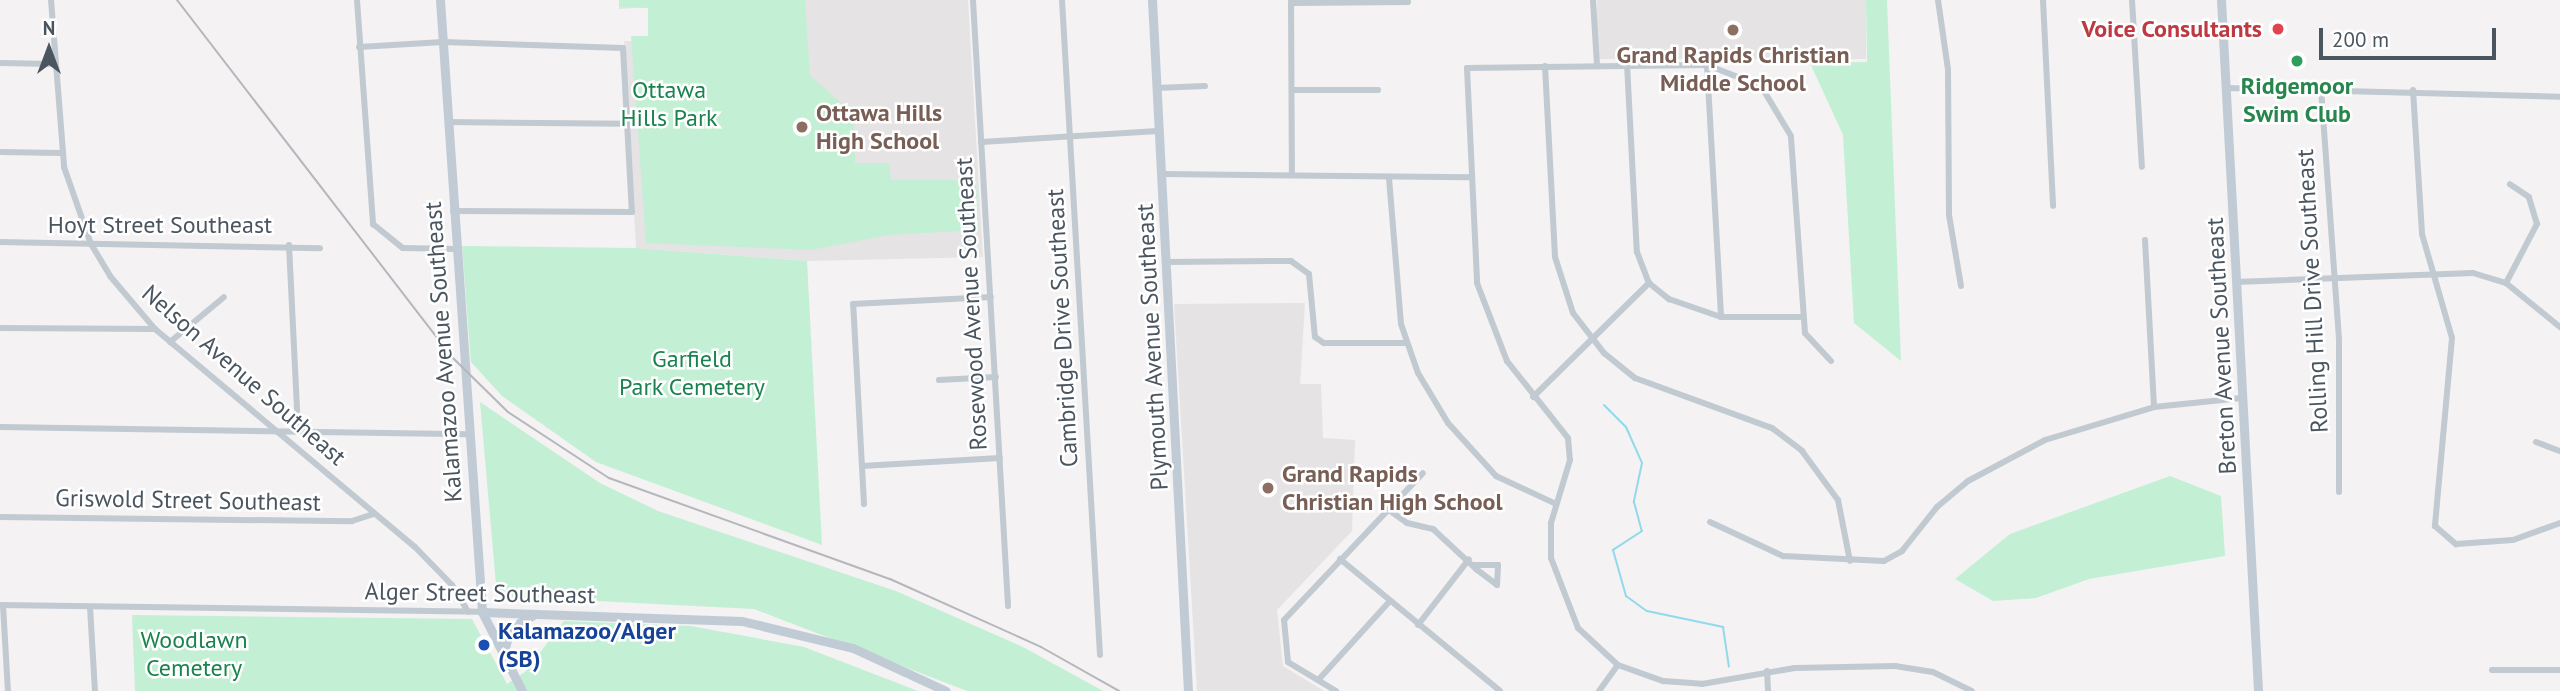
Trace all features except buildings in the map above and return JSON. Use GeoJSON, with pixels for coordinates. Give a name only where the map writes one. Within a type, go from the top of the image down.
{"type":"FeatureCollection","features":[{"type":"Feature","properties":{"kind":"main road","name":"Kalamazoo Avenue Southeast"},"geometry":{"type":"LineString","coordinates":[[440,0],[467,434],[482,612],[522,691]]}},
{"type":"Feature","properties":{"kind":"main road","name":"Plymouth Avenue Southeast"},"geometry":{"type":"LineString","coordinates":[[1152,0],[1188,691]]}},
{"type":"Feature","properties":{"kind":"main road","name":"Breton Avenue Southeast"},"geometry":{"type":"LineString","coordinates":[[2221,0],[2258,691]]}},
{"type":"Feature","properties":{"kind":"main road","name":"Alger Street Southeast"},"geometry":{"type":"LineString","coordinates":[[482,612],[680,615],[780,628],[893,662],[946,691]]}},
{"type":"Feature","properties":{"kind":"main road"},"geometry":{"type":"LineString","coordinates":[[503,658],[510,628],[537,613]]}},
{"type":"Feature","properties":{"kind":"street","name":"Nelson Avenue Southeast"},"geometry":{"type":"LineString","coordinates":[[51,0],[61,153],[90,244],[155,329],[435,566],[468,612]]}},
{"type":"Feature","properties":{"kind":"street"},"geometry":{"type":"LineString","coordinates":[[357,0],[369,213],[379,232],[403,248],[455,248]]}},
{"type":"Feature","properties":{"kind":"street","name":"Rosewood Avenue Southeast"},"geometry":{"type":"LineString","coordinates":[[973,0],[1008,606]]}},
{"type":"Feature","properties":{"kind":"street","name":"Cambridge Drive Southeast"},"geometry":{"type":"LineString","coordinates":[[1062,0],[1100,655]]}},
{"type":"Feature","properties":{"kind":"street"},"geometry":{"type":"LineString","coordinates":[[1593,0],[1597,65]]}},
{"type":"Feature","properties":{"kind":"street"},"geometry":{"type":"LineString","coordinates":[[1938,0],[1948,69],[1949,215],[1961,286]]}},
{"type":"Feature","properties":{"kind":"street"},"geometry":{"type":"LineString","coordinates":[[2043,0],[2053,206]]}},
{"type":"Feature","properties":{"kind":"street"},"geometry":{"type":"LineString","coordinates":[[2132,0],[2142,167]]}},
{"type":"Feature","properties":{"kind":"street"},"geometry":{"type":"LineString","coordinates":[[1292,175],[1292,2],[1408,2]]}},
{"type":"Feature","properties":{"kind":"street"},"geometry":{"type":"LineString","coordinates":[[359,47],[443,42],[620,46],[632,212],[453,211]]}},
{"type":"Feature","properties":{"kind":"street"},"geometry":{"type":"LineString","coordinates":[[0,63],[54,64]]}},
{"type":"Feature","properties":{"kind":"street"},"geometry":{"type":"LineString","coordinates":[[1627,64],[1637,252],[1650,283],[1669,299],[1721,317],[1802,317]]}},
{"type":"Feature","properties":{"kind":"street"},"geometry":{"type":"LineString","coordinates":[[1707,65],[1721,317]]}},
{"type":"Feature","properties":{"kind":"street"},"geometry":{"type":"LineString","coordinates":[[1831,361],[1810,344],[1802,317],[1787,122],[1750,78],[1707,65],[1467,68],[1469,177],[1477,283],[1486,316],[1533,397],[1561,425],[1571,448],[1556,504],[1550,540],[1557,586],[1578,628],[1618,664],[1685,684],[1767,671],[1916,667],[1972,691]]}},
{"type":"Feature","properties":{"kind":"street"},"geometry":{"type":"LineString","coordinates":[[1545,66],[1555,257],[1566,298],[1591,339],[1635,378],[1754,420],[1802,451],[1838,500],[1850,561]]}},
{"type":"Feature","properties":{"kind":"street"},"geometry":{"type":"LineString","coordinates":[[1156,88],[1205,86]]}},
{"type":"Feature","properties":{"kind":"street"},"geometry":{"type":"LineString","coordinates":[[2227,88],[2413,90],[2560,97]]}},
{"type":"Feature","properties":{"kind":"street","name":"Rolling Hill Drive Southeast"},"geometry":{"type":"LineString","coordinates":[[2321,88],[2336,277],[2339,492]]}},
{"type":"Feature","properties":{"kind":"street"},"geometry":{"type":"LineString","coordinates":[[1292,90],[1378,90]]}},
{"type":"Feature","properties":{"kind":"street"},"geometry":{"type":"LineString","coordinates":[[2413,90],[2420,222],[2452,338],[2434,499],[2435,526],[2444,540],[2512,540],[2560,523]]}},
{"type":"Feature","properties":{"kind":"street"},"geometry":{"type":"LineString","coordinates":[[448,122],[627,124]]}},
{"type":"Feature","properties":{"kind":"street"},"geometry":{"type":"LineString","coordinates":[[981,142],[1158,131]]}},
{"type":"Feature","properties":{"kind":"street"},"geometry":{"type":"LineString","coordinates":[[0,152],[61,153]]}},
{"type":"Feature","properties":{"kind":"street"},"geometry":{"type":"LineString","coordinates":[[1161,174],[1469,177]]}},
{"type":"Feature","properties":{"kind":"street"},"geometry":{"type":"LineString","coordinates":[[1389,178],[1405,343],[1439,411],[1496,476],[1556,504]]}},
{"type":"Feature","properties":{"kind":"street"},"geometry":{"type":"LineString","coordinates":[[2506,283],[2537,224],[2529,197],[2510,184]]}},
{"type":"Feature","properties":{"kind":"street"},"geometry":{"type":"LineString","coordinates":[[2145,240],[2154,407]]}},
{"type":"Feature","properties":{"kind":"street","name":"Hoyt Street Southeast"},"geometry":{"type":"LineString","coordinates":[[0,242],[289,245],[320,248]]}},
{"type":"Feature","properties":{"kind":"street"},"geometry":{"type":"LineString","coordinates":[[289,245],[298,432]]}},
{"type":"Feature","properties":{"kind":"street"},"geometry":{"type":"LineString","coordinates":[[1166,262],[1291,261],[1309,274],[1315,337],[1324,343],[1405,343]]}},
{"type":"Feature","properties":{"kind":"street"},"geometry":{"type":"LineString","coordinates":[[2236,282],[2434,272],[2506,283],[2560,327]]}},
{"type":"Feature","properties":{"kind":"street"},"geometry":{"type":"LineString","coordinates":[[1533,397],[1650,283]]}},
{"type":"Feature","properties":{"kind":"street"},"geometry":{"type":"LineString","coordinates":[[170,342],[224,297]]}},
{"type":"Feature","properties":{"kind":"street"},"geometry":{"type":"LineString","coordinates":[[864,504],[853,304],[991,297]]}},
{"type":"Feature","properties":{"kind":"street"},"geometry":{"type":"LineString","coordinates":[[0,328],[155,329]]}},
{"type":"Feature","properties":{"kind":"street"},"geometry":{"type":"LineString","coordinates":[[939,380],[996,377]]}},
{"type":"Feature","properties":{"kind":"street"},"geometry":{"type":"LineString","coordinates":[[1710,522],[1783,556],[1850,561],[1893,558],[1937,507],[1997,463],[2057,435],[2154,407],[2242,398]]}},
{"type":"Feature","properties":{"kind":"street"},"geometry":{"type":"LineString","coordinates":[[0,427],[467,434]]}},
{"type":"Feature","properties":{"kind":"street"},"geometry":{"type":"LineString","coordinates":[[2536,442],[2560,451]]}},
{"type":"Feature","properties":{"kind":"street"},"geometry":{"type":"LineString","coordinates":[[862,466],[1000,458]]}},
{"type":"Feature","properties":{"kind":"street"},"geometry":{"type":"LineString","coordinates":[[1336,691],[1320,678],[1288,662],[1284,620],[1423,472]]}},
{"type":"Feature","properties":{"kind":"street"},"geometry":{"type":"LineString","coordinates":[[1389,510],[1407,523],[1433,529],[1471,562],[1418,625]]}},
{"type":"Feature","properties":{"kind":"street","name":"Griswold Street Southeast"},"geometry":{"type":"LineString","coordinates":[[0,517],[352,521],[374,514]]}},
{"type":"Feature","properties":{"kind":"street"},"geometry":{"type":"LineString","coordinates":[[1340,559],[1388,603],[1500,691]]}},
{"type":"Feature","properties":{"kind":"street"},"geometry":{"type":"LineString","coordinates":[[1320,678],[1388,603]]}},
{"type":"Feature","properties":{"kind":"street"},"geometry":{"type":"LineString","coordinates":[[2,606],[8,691]]}},
{"type":"Feature","properties":{"kind":"street","name":"Alger Street Southeast"},"geometry":{"type":"LineString","coordinates":[[2,606],[482,612]]}},
{"type":"Feature","properties":{"kind":"street"},"geometry":{"type":"LineString","coordinates":[[90,607],[95,691]]}},
{"type":"Feature","properties":{"kind":"street"},"geometry":{"type":"LineString","coordinates":[[1600,691],[1618,664]]}},
{"type":"Feature","properties":{"kind":"street"},"geometry":{"type":"LineString","coordinates":[[2492,670],[2560,670]]}},
{"type":"Feature","properties":{"kind":"street"},"geometry":{"type":"LineString","coordinates":[[1767,671],[1768,691]]}},
{"type":"Feature","properties":{"kind":"shaded area","name":"Ottawa Hills High School"},"geometry":{"type":"Polygon","coordinates":[[[619,0],[968,0],[983,257],[807,261],[636,248],[624,41],[648,41],[648,7],[619,9],[619,0]]]}},
{"type":"Feature","properties":{"kind":"shaded area","name":"Grand Rapids Christian Middle School"},"geometry":{"type":"Polygon","coordinates":[[[1597,0],[1866,0],[1866,59],[1597,59],[1597,0]]]}},
{"type":"Feature","properties":{"kind":"shaded area","name":"Grand Rapids Christian High School"},"geometry":{"type":"Polygon","coordinates":[[[1305,303],[1300,384],[1321,384],[1323,438],[1355,440],[1352,531],[1277,610],[1283,666],[1324,691],[1197,691],[1174,304],[1305,303]]]}},
{"type":"Feature","properties":{"kind":"green space","name":"Ottawa Hills High School"},"geometry":{"type":"Polygon","coordinates":[[[619,0],[805,0],[810,75],[854,115],[855,163],[889,163],[891,180],[976,180],[979,230],[888,235],[812,250],[646,243],[631,36],[648,36],[648,8],[619,7],[619,0]]]}},
{"type":"Feature","properties":{"kind":"green space"},"geometry":{"type":"Polygon","coordinates":[[[1866,0],[1887,0],[1901,361],[1854,323],[1843,135],[1810,63],[1867,62],[1866,0]]]}},
{"type":"Feature","properties":{"kind":"green space","name":"Garfield Park Cemetery"},"geometry":{"type":"Polygon","coordinates":[[[462,246],[636,248],[807,261],[822,545],[596,462],[502,396],[471,362],[462,246]]]}},
{"type":"Feature","properties":{"kind":"green space"},"geometry":{"type":"Polygon","coordinates":[[[480,402],[600,483],[658,511],[896,591],[1023,647],[1103,691],[967,691],[754,609],[497,596],[480,402]]]}},
{"type":"Feature","properties":{"kind":"green space"},"geometry":{"type":"Polygon","coordinates":[[[2170,476],[2221,496],[2225,556],[2089,579],[2036,598],[1993,601],[1955,579],[2010,534],[2170,476]]]}},
{"type":"Feature","properties":{"kind":"green space","name":"Woodlawn Cemetery"},"geometry":{"type":"Polygon","coordinates":[[[132,615],[472,619],[507,684],[525,672],[564,621],[691,626],[804,647],[918,691],[135,691],[132,615]]]}},
{"type":"Feature","properties":{"kind":"waterway"},"geometry":{"type":"LineString","coordinates":[[1604,405],[1626,427],[1642,463],[1634,502],[1642,531],[1613,550],[1626,596],[1647,611],[1723,627],[1729,667]]}},
{"type":"Feature","properties":{"kind":"railway"},"geometry":{"type":"LineString","coordinates":[[177,0],[453,358],[508,412],[609,478],[890,579],[1041,647],[1119,691]]}},
{"type":"Feature","properties":{"kind":"place","name":"Voice Consultants"},"geometry":{"type":"Point","coordinates":[2278,29]}},
{"type":"Feature","properties":{"kind":"place","name":"Grand Rapids Christian Middle School"},"geometry":{"type":"Point","coordinates":[1733,30]}},
{"type":"Feature","properties":{"kind":"place","name":"Ridgemoor Swim Club"},"geometry":{"type":"Point","coordinates":[2297,61]}},
{"type":"Feature","properties":{"kind":"place","name":"Ottawa Hills High School"},"geometry":{"type":"Point","coordinates":[802,127]}},
{"type":"Feature","properties":{"kind":"place","name":"Grand Rapids Christian High School"},"geometry":{"type":"Point","coordinates":[1268,488]}},
{"type":"Feature","properties":{"kind":"place","name":"Kalamazoo/Alger (SB)"},"geometry":{"type":"Point","coordinates":[484,645]}},
{"type":"Feature","properties":{"kind":"park label","name":"Ottawa Hills Park"},"geometry":{"type":"Point","coordinates":[669,104]}}]}
